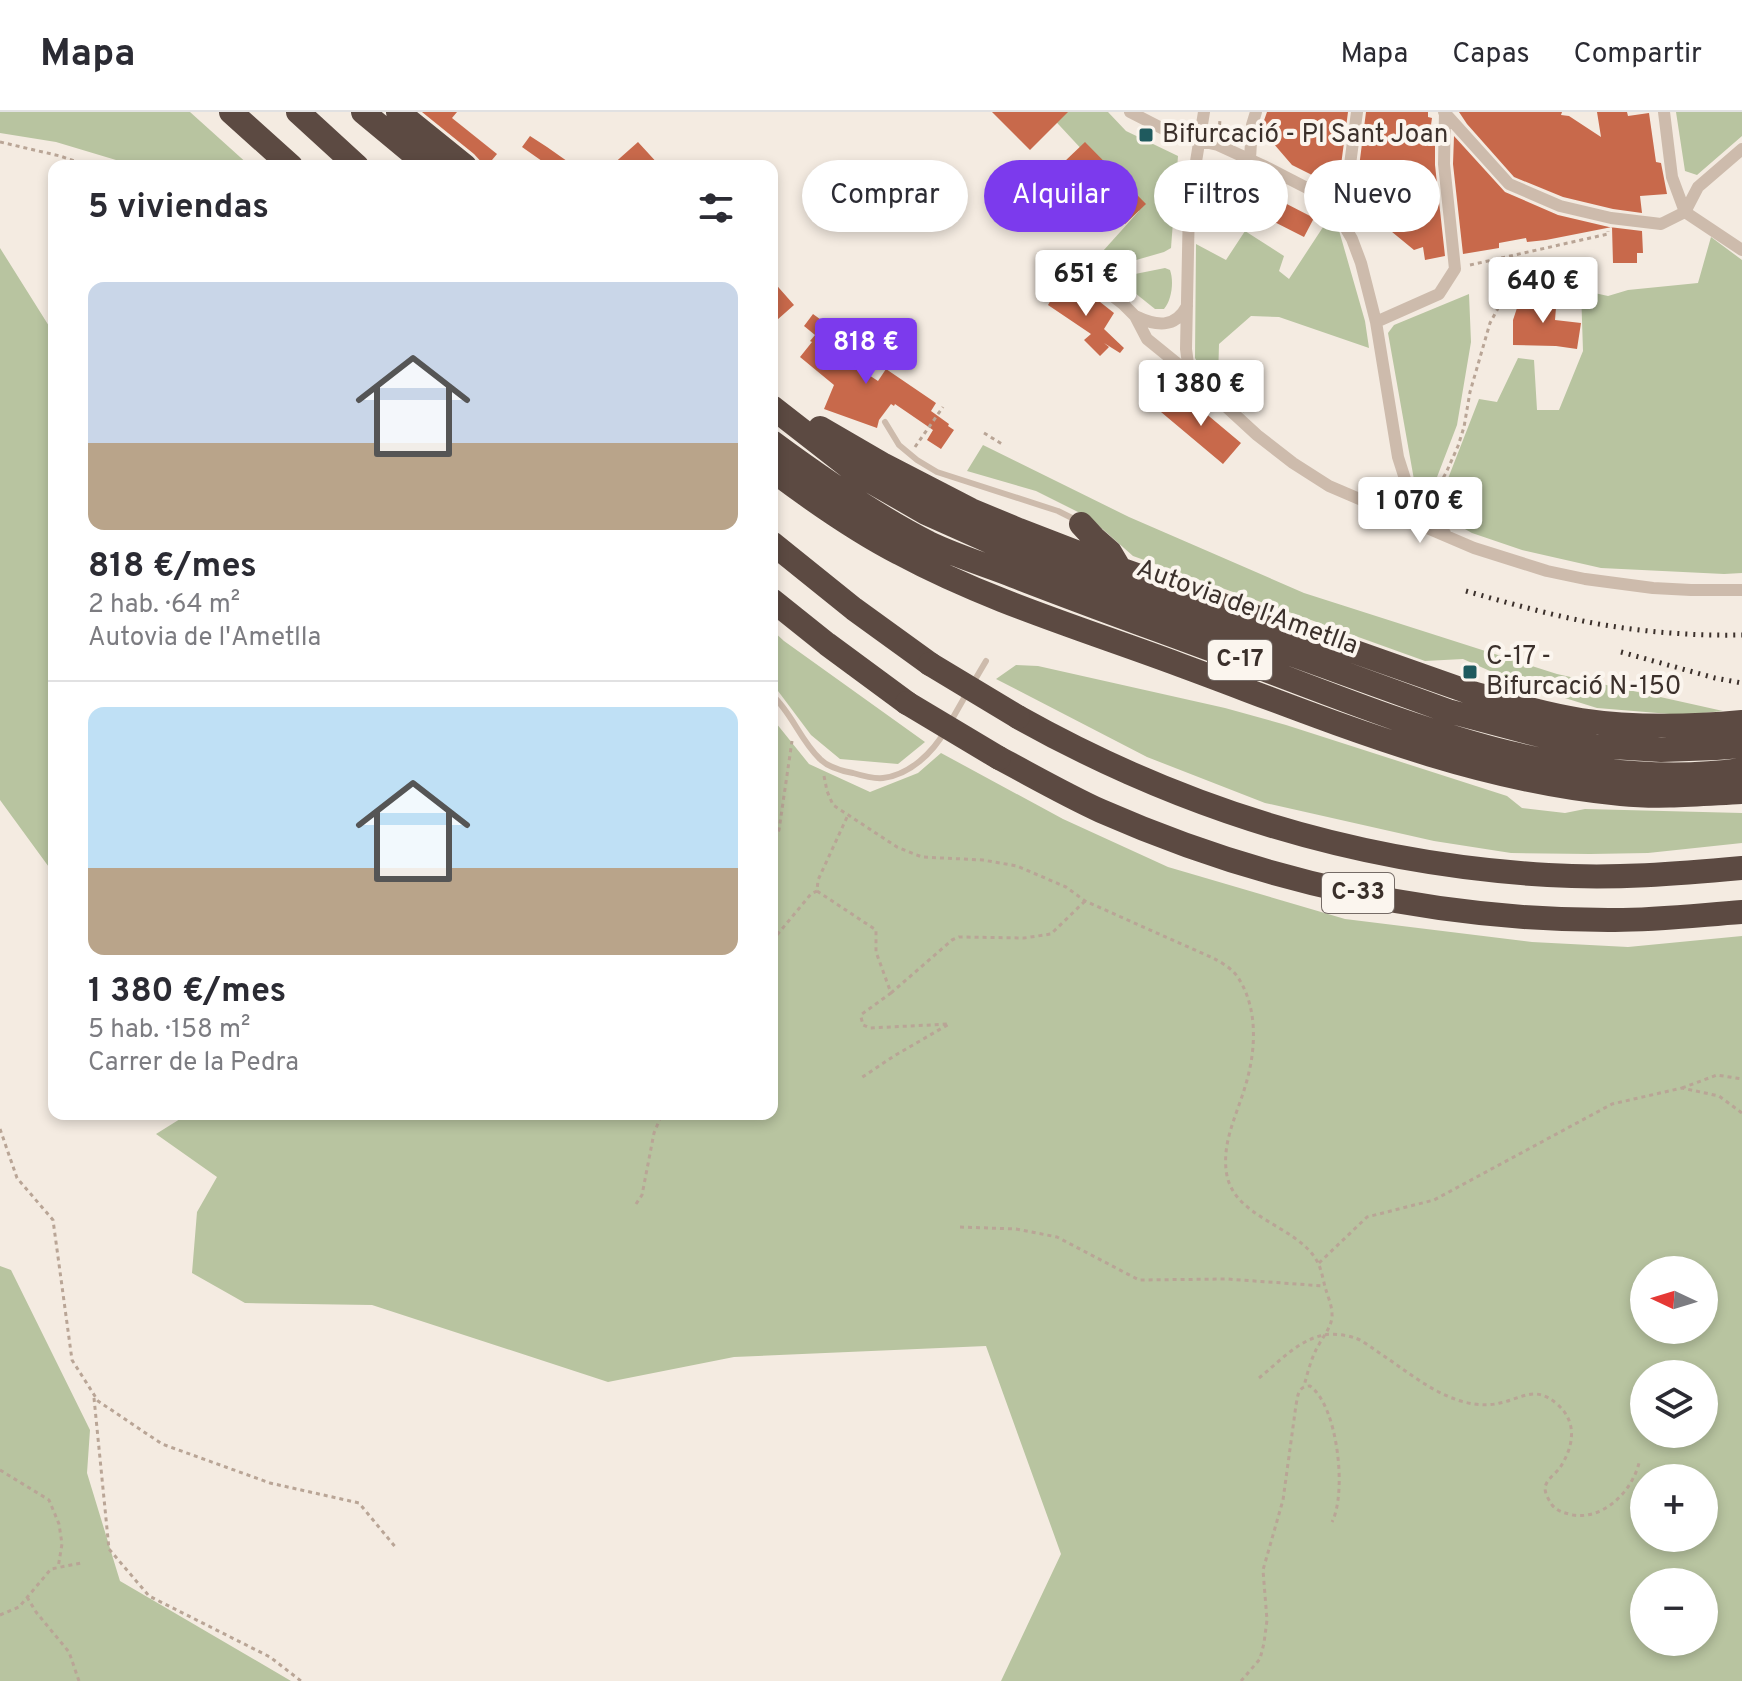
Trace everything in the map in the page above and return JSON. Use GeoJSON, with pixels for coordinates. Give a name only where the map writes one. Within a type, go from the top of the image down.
{"type":"FeatureCollection","features":[{"type":"Feature","properties":{"kind":"highway"},"geometry":{"type":"LineString","coordinates":[[231,112],[284,160]]}},
{"type":"Feature","properties":{"kind":"highway"},"geometry":{"type":"LineString","coordinates":[[298,112],[350,160]]}},
{"type":"Feature","properties":{"kind":"highway"},"geometry":{"type":"LineString","coordinates":[[363,112],[421,160]]}},
{"type":"Feature","properties":{"kind":"highway"},"geometry":{"type":"LineString","coordinates":[[398,112],[458,160]]}},
{"type":"Feature","properties":{"kind":"highway"},"geometry":{"type":"LineString","coordinates":[[779,413],[815,425],[971,510],[1070,551],[1466,691],[1515,706],[1618,725],[1742,722]]}},
{"type":"Feature","properties":{"kind":"highway","name":"Autovia de l'Ametlla"},"geometry":{"type":"LineString","coordinates":[[779,413],[858,474],[900,500],[1029,559],[1448,711],[1595,746],[1661,750],[1742,746]]}},
{"type":"Feature","properties":{"kind":"highway","name":"Autovia de l'Ametlla"},"geometry":{"type":"LineString","coordinates":[[778,446],[862,504],[931,544],[1407,722],[1510,754],[1572,766],[1679,774],[1742,770]]}},
{"type":"Feature","properties":{"kind":"highway"},"geometry":{"type":"LineString","coordinates":[[778,475],[868,536],[949,578],[1302,711],[1443,759],[1556,786],[1623,795],[1742,792]]}},
{"type":"Feature","properties":{"kind":"highway"},"geometry":{"type":"LineString","coordinates":[[1070,551],[1081,536],[1081,524]]}},
{"type":"Feature","properties":{"kind":"highway"},"geometry":{"type":"LineString","coordinates":[[1081,524],[1110,552],[1120,569]]}},
{"type":"Feature","properties":{"kind":"highway","name":"C-33"},"geometry":{"type":"LineString","coordinates":[[778,548],[854,609],[930,664],[1018,717],[1117,767],[1241,818],[1336,844],[1470,868],[1615,877],[1742,868]]}},
{"type":"Feature","properties":{"kind":"highway","name":"C-33"},"geometry":{"type":"LineString","coordinates":[[778,605],[907,703],[1047,785],[1168,838],[1240,862],[1325,886],[1394,901],[1463,911],[1589,919],[1742,912]]}},
{"type":"Feature","properties":{"kind":"street"},"geometry":{"type":"LineString","coordinates":[[1130,112],[1177,136],[1218,145],[1304,188]]}},
{"type":"Feature","properties":{"kind":"street"},"geometry":{"type":"LineString","coordinates":[[1195,378],[1188,364],[1186,349],[1189,205],[1204,112]]}},
{"type":"Feature","properties":{"kind":"street"},"geometry":{"type":"LineString","coordinates":[[1250,159],[1256,112]]}},
{"type":"Feature","properties":{"kind":"street"},"geometry":{"type":"LineString","coordinates":[[1351,160],[1357,112]]}},
{"type":"Feature","properties":{"kind":"street"},"geometry":{"type":"LineString","coordinates":[[1664,112],[1672,177],[1685,212],[1742,250]]}},
{"type":"Feature","properties":{"kind":"street"},"geometry":{"type":"LineString","coordinates":[[1376,322],[1439,294],[1455,269],[1444,164],[1445,113]]}},
{"type":"Feature","properties":{"kind":"street"},"geometry":{"type":"LineString","coordinates":[[1445,113],[1509,184],[1560,206],[1661,224],[1685,212],[1698,187],[1742,149]]}},
{"type":"Feature","properties":{"kind":"street"},"geometry":{"type":"LineString","coordinates":[[1348,232],[1361,263],[1376,322],[1398,457],[1406,482],[1422,511],[1450,538]]}},
{"type":"Feature","properties":{"kind":"street"},"geometry":{"type":"LineString","coordinates":[[1081,272],[1146,322],[1167,324],[1176,320],[1187,305]]}},
{"type":"Feature","properties":{"kind":"street"},"geometry":{"type":"LineString","coordinates":[[1135,316],[1147,339],[1245,425],[1293,463],[1329,486],[1370,505],[1497,556],[1547,571],[1625,585],[1742,590]]}},
{"type":"Feature","properties":{"kind":"street"},"geometry":{"type":"LineString","coordinates":[[1370,505],[1384,501],[1406,482]]}},
{"type":"Feature","properties":{"kind":"street"},"geometry":{"type":"LineString","coordinates":[[1404,519],[1415,517],[1422,511]]}},
{"type":"Feature","properties":{"kind":"lane"},"geometry":{"type":"LineString","coordinates":[[885,422],[899,445],[945,475],[1058,511],[1081,524]]}},
{"type":"Feature","properties":{"kind":"lane"},"geometry":{"type":"LineString","coordinates":[[778,700],[810,749],[823,762],[843,771],[884,778],[913,766],[939,742],[986,661]]}},
{"type":"Feature","properties":{"kind":"path"},"geometry":{"type":"LineString","coordinates":[[0,142],[72,160]]}},
{"type":"Feature","properties":{"kind":"path"},"geometry":{"type":"LineString","coordinates":[[1455,269],[1608,234],[1607,216]]}},
{"type":"Feature","properties":{"kind":"path"},"geometry":{"type":"LineString","coordinates":[[1422,511],[1446,473],[1458,446],[1490,323],[1510,286],[1563,286]]}},
{"type":"Feature","properties":{"kind":"path"},"geometry":{"type":"LineString","coordinates":[[910,454],[943,407]]}},
{"type":"Feature","properties":{"kind":"path"},"geometry":{"type":"LineString","coordinates":[[984,433],[1002,444]]}},
{"type":"Feature","properties":{"kind":"path"},"geometry":{"type":"LineString","coordinates":[[778,832],[795,724]]}},
{"type":"Feature","properties":{"kind":"path"},"geometry":{"type":"LineString","coordinates":[[823,762],[825,784],[833,805],[897,847],[929,858],[983,860],[1017,866],[1066,887],[1085,901],[1222,963],[1237,976],[1247,997],[1254,1044],[1248,1076],[1229,1134],[1226,1173],[1229,1183],[1244,1204],[1292,1236],[1318,1263],[1333,1315],[1310,1364],[1296,1405],[1281,1510],[1263,1570],[1267,1620],[1264,1643],[1260,1659],[1241,1681]]}},
{"type":"Feature","properties":{"kind":"path"},"geometry":{"type":"LineString","coordinates":[[817,891],[818,880],[848,815]]}},
{"type":"Feature","properties":{"kind":"path"},"geometry":{"type":"LineString","coordinates":[[778,934],[811,894],[817,891]]}},
{"type":"Feature","properties":{"kind":"path"},"geometry":{"type":"LineString","coordinates":[[817,891],[876,930],[876,952],[891,993]]}},
{"type":"Feature","properties":{"kind":"path"},"geometry":{"type":"LineString","coordinates":[[861,1078],[949,1024],[870,1028],[861,1022],[862,1014],[952,940],[959,937],[1024,938],[1051,934],[1085,901]]}},
{"type":"Feature","properties":{"kind":"path"},"geometry":{"type":"LineString","coordinates":[[1318,1263],[1367,1217],[1434,1200],[1612,1104],[1682,1088],[1717,1075],[1742,1079]]}},
{"type":"Feature","properties":{"kind":"path"},"geometry":{"type":"LineString","coordinates":[[1682,1088],[1719,1096],[1742,1113]]}},
{"type":"Feature","properties":{"kind":"path"},"geometry":{"type":"LineString","coordinates":[[636,1204],[642,1195],[659,1120]]}},
{"type":"Feature","properties":{"kind":"path"},"geometry":{"type":"LineString","coordinates":[[0,1129],[17,1178],[53,1220],[72,1360],[98,1401],[162,1444],[270,1483],[359,1503],[397,1549]]}},
{"type":"Feature","properties":{"kind":"path"},"geometry":{"type":"LineString","coordinates":[[960,1227],[1016,1229],[1057,1237],[1139,1280],[1227,1279],[1324,1286]]}},
{"type":"Feature","properties":{"kind":"path"},"geometry":{"type":"LineString","coordinates":[[1259,1378],[1296,1348],[1326,1334],[1356,1338],[1452,1398],[1489,1405],[1531,1393],[1548,1398],[1567,1415],[1572,1426],[1572,1438],[1567,1454],[1549,1479],[1546,1495],[1557,1510],[1580,1516],[1613,1503],[1624,1493],[1639,1463]]}},
{"type":"Feature","properties":{"kind":"path"},"geometry":{"type":"LineString","coordinates":[[1304,1386],[1310,1386],[1318,1394],[1334,1428],[1339,1482],[1338,1503],[1332,1522]]}},
{"type":"Feature","properties":{"kind":"path"},"geometry":{"type":"LineString","coordinates":[[94,1395],[109,1549],[149,1596],[270,1657],[301,1681]]}},
{"type":"Feature","properties":{"kind":"path"},"geometry":{"type":"LineString","coordinates":[[0,1470],[49,1500],[59,1524],[62,1544],[58,1568]]}},
{"type":"Feature","properties":{"kind":"path"},"geometry":{"type":"LineString","coordinates":[[0,1615],[19,1607],[51,1569],[81,1563]]}},
{"type":"Feature","properties":{"kind":"path"},"geometry":{"type":"LineString","coordinates":[[27,1597],[69,1652],[79,1681]]}},
{"type":"Feature","properties":{"kind":"green space"},"geometry":{"type":"Polygon","coordinates":[[[0,112],[190,112],[243,160],[116,160],[56,142],[0,133],[0,112]]]}},
{"type":"Feature","properties":{"kind":"green space"},"geometry":{"type":"Polygon","coordinates":[[[1047,112],[1108,112],[1126,131],[1178,156],[1178,160],[1154,160],[1154,232],[1172,232],[1171,248],[1112,267],[1106,266],[1103,251],[1120,232],[1138,232],[1138,160],[1092,160],[1047,112]]]}},
{"type":"Feature","properties":{"kind":"green space"},"geometry":{"type":"Polygon","coordinates":[[[1676,112],[1742,112],[1742,136],[1697,175],[1685,171],[1676,112]]]}},
{"type":"Feature","properties":{"kind":"green space"},"geometry":{"type":"Polygon","coordinates":[[[1247,232],[1284,256],[1279,271],[1289,279],[1320,232],[1339,232],[1365,321],[1369,348],[1279,317],[1251,316],[1219,344],[1218,380],[1245,414],[1195,358],[1196,244],[1226,260],[1247,232]]]}},
{"type":"Feature","properties":{"kind":"green space"},"geometry":{"type":"Polygon","coordinates":[[[1711,237],[1742,260],[1742,573],[1601,568],[1522,550],[1472,533],[1435,512],[1479,399],[1497,402],[1518,358],[1534,360],[1537,410],[1559,410],[1583,351],[1581,290],[1608,296],[1628,290],[1698,283],[1711,237]]]}},
{"type":"Feature","properties":{"kind":"green space"},"geometry":{"type":"Polygon","coordinates":[[[0,248],[48,324],[48,866],[0,800],[0,248]]]}},
{"type":"Feature","properties":{"kind":"green space"},"geometry":{"type":"Polygon","coordinates":[[[1165,268],[1171,274],[1170,296],[1164,309],[1155,309],[1130,289],[1131,279],[1135,274],[1165,268]]]}},
{"type":"Feature","properties":{"kind":"green space"},"geometry":{"type":"Polygon","coordinates":[[[1469,294],[1471,342],[1457,425],[1429,498],[1416,491],[1388,333],[1394,325],[1469,294]]]}},
{"type":"Feature","properties":{"kind":"green space"},"geometry":{"type":"Polygon","coordinates":[[[983,445],[1129,517],[1304,593],[1557,674],[1723,711],[1682,715],[1597,708],[1517,683],[1463,659],[1425,661],[1133,556],[1090,518],[1036,491],[967,471],[983,445]]]}},
{"type":"Feature","properties":{"kind":"green space"},"geometry":{"type":"Polygon","coordinates":[[[778,636],[925,742],[898,764],[840,759],[811,735],[778,691],[778,636]]]}},
{"type":"Feature","properties":{"kind":"green space"},"geometry":{"type":"Polygon","coordinates":[[[1016,665],[1038,666],[1225,708],[1286,725],[1507,796],[1522,808],[1565,813],[1585,809],[1742,813],[1742,843],[1648,853],[1511,853],[1434,841],[1265,803],[1147,757],[996,679],[1016,665]]]}},
{"type":"Feature","properties":{"kind":"green space"},"geometry":{"type":"Polygon","coordinates":[[[778,725],[809,764],[870,792],[918,773],[941,753],[1063,819],[1168,867],[1345,919],[1532,942],[1628,947],[1742,936],[1742,1681],[1001,1681],[1061,1554],[986,1346],[734,1357],[608,1382],[372,1305],[245,1303],[192,1273],[197,1212],[217,1177],[156,1134],[178,1120],[778,1120],[778,725]]]}},
{"type":"Feature","properties":{"kind":"green space"},"geometry":{"type":"Polygon","coordinates":[[[0,1266],[11,1270],[90,1430],[87,1473],[120,1581],[291,1681],[0,1681],[0,1266]]]}},
{"type":"Feature","properties":{"kind":"building"},"geometry":{"type":"Polygon","coordinates":[[[422,112],[457,112],[452,118],[497,154],[492,160],[480,160],[422,112]]]}},
{"type":"Feature","properties":{"kind":"building"},"geometry":{"type":"Polygon","coordinates":[[[992,112],[1068,112],[1030,150],[992,112]]]}},
{"type":"Feature","properties":{"kind":"building"},"geometry":{"type":"Polygon","coordinates":[[[1267,112],[1348,112],[1342,160],[1304,160],[1304,171],[1292,165],[1261,129],[1267,112]]]}},
{"type":"Feature","properties":{"kind":"building"},"geometry":{"type":"Polygon","coordinates":[[[1366,112],[1428,112],[1428,117],[1432,118],[1428,146],[1435,142],[1435,160],[1360,160],[1366,112]]]}},
{"type":"Feature","properties":{"kind":"building"},"geometry":{"type":"Polygon","coordinates":[[[1459,112],[1562,112],[1561,115],[1569,116],[1601,137],[1597,112],[1627,112],[1628,116],[1649,113],[1656,162],[1661,163],[1667,194],[1640,196],[1642,213],[1563,197],[1514,177],[1459,112]]]}},
{"type":"Feature","properties":{"kind":"building"},"geometry":{"type":"Polygon","coordinates":[[[530,136],[565,160],[540,160],[522,147],[530,136]]]}},
{"type":"Feature","properties":{"kind":"building"},"geometry":{"type":"Polygon","coordinates":[[[1454,136],[1505,192],[1558,215],[1611,227],[1546,240],[1527,242],[1526,238],[1499,243],[1499,248],[1463,254],[1453,164],[1454,136]]]}},
{"type":"Feature","properties":{"kind":"building"},"geometry":{"type":"Polygon","coordinates":[[[638,142],[654,160],[618,160],[638,142]]]}},
{"type":"Feature","properties":{"kind":"building"},"geometry":{"type":"Polygon","coordinates":[[[1085,142],[1103,160],[1066,160],[1085,142]]]}},
{"type":"Feature","properties":{"kind":"building"},"geometry":{"type":"Polygon","coordinates":[[[1138,196],[1146,204],[1138,212],[1138,196]]]}},
{"type":"Feature","properties":{"kind":"building"},"geometry":{"type":"Polygon","coordinates":[[[1288,205],[1304,213],[1304,232],[1307,232],[1304,237],[1288,229],[1288,205]]]}},
{"type":"Feature","properties":{"kind":"building"},"geometry":{"type":"Polygon","coordinates":[[[1440,210],[1445,256],[1425,260],[1423,247],[1414,250],[1392,232],[1440,232],[1440,210]]]}},
{"type":"Feature","properties":{"kind":"building"},"geometry":{"type":"Polygon","coordinates":[[[1612,227],[1642,231],[1643,253],[1637,253],[1637,263],[1613,263],[1612,227]]]}},
{"type":"Feature","properties":{"kind":"building"},"geometry":{"type":"Polygon","coordinates":[[[1061,283],[1092,302],[1095,298],[1114,313],[1104,329],[1124,348],[1120,353],[1104,343],[1109,347],[1100,356],[1084,340],[1091,334],[1048,305],[1061,283]]]}},
{"type":"Feature","properties":{"kind":"building"},"geometry":{"type":"Polygon","coordinates":[[[778,287],[794,305],[778,319],[778,287]]]}},
{"type":"Feature","properties":{"kind":"building"},"geometry":{"type":"Polygon","coordinates":[[[1557,295],[1555,320],[1581,323],[1577,349],[1513,345],[1513,320],[1519,302],[1557,295]]]}},
{"type":"Feature","properties":{"kind":"building"},"geometry":{"type":"Polygon","coordinates":[[[813,314],[854,344],[843,358],[878,381],[886,369],[936,403],[931,411],[954,430],[941,449],[927,440],[933,430],[895,404],[891,404],[879,420],[877,428],[824,409],[834,385],[800,357],[815,335],[804,326],[813,314]]]}},
{"type":"Feature","properties":{"kind":"building"},"geometry":{"type":"Polygon","coordinates":[[[1179,391],[1241,443],[1223,464],[1161,412],[1179,391]]]}},
{"type":"Feature","properties":{"kind":"railway"},"geometry":{"type":"LineString","coordinates":[[1466,591],[1545,613],[1612,626],[1686,634],[1742,635]]}},
{"type":"Feature","properties":{"kind":"railway"},"geometry":{"type":"LineString","coordinates":[[1621,652],[1742,683]]}},
{"type":"Feature","properties":{"kind":"place","name":"Bifurcació - Pl Sant Joan"},"geometry":{"type":"Point","coordinates":[1146,135]}},
{"type":"Feature","properties":{"kind":"place","name":"C-17 - Bifurcació N-150"},"geometry":{"type":"Point","coordinates":[1470,672]}}]}
